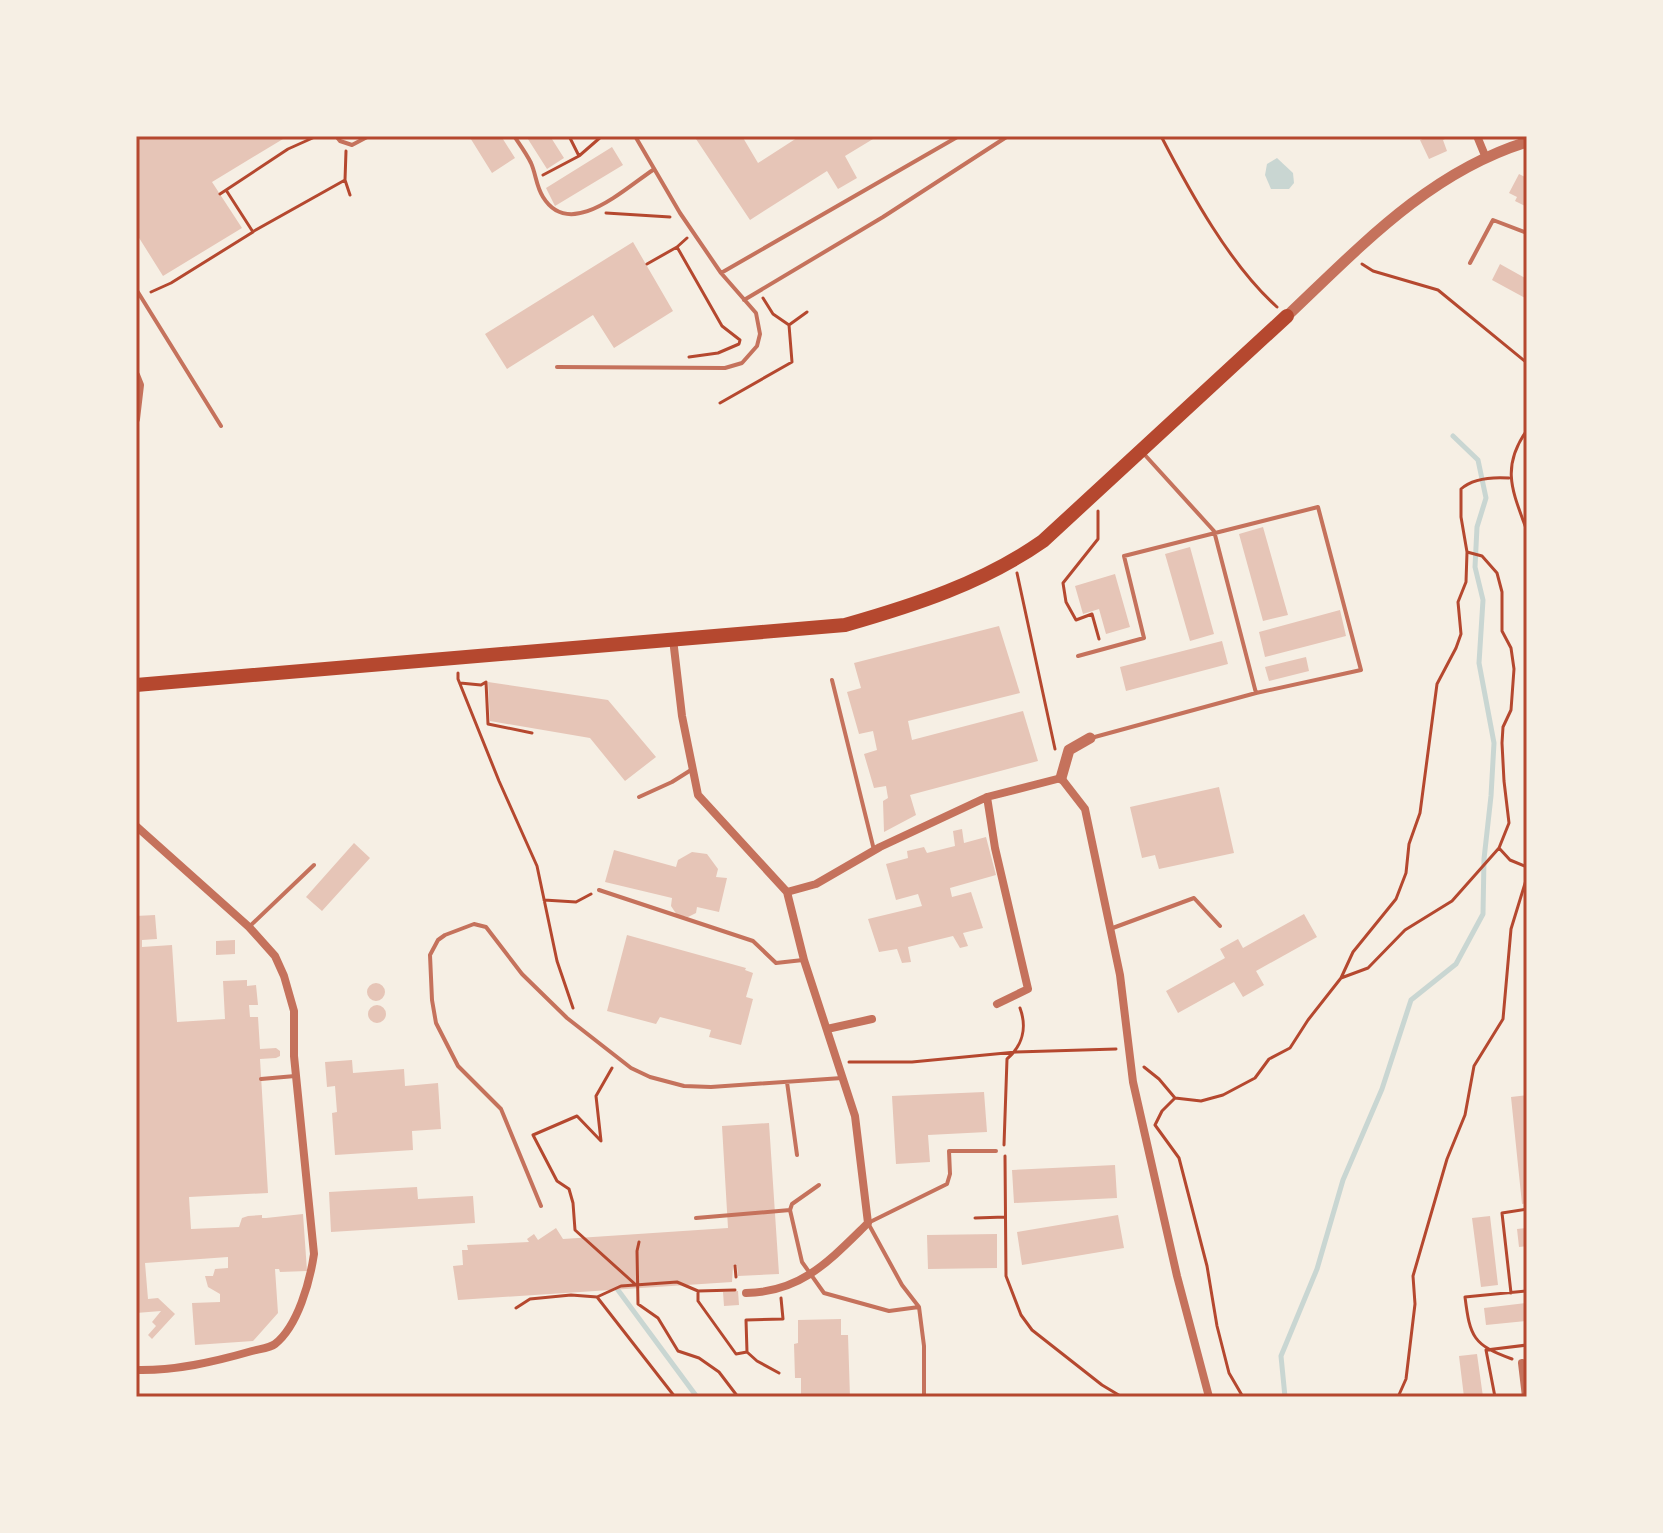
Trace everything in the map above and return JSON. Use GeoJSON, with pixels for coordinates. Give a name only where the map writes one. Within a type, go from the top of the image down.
{"type":"FeatureCollection","features":[{"type":"Feature","properties":{"kind":"main road"},"geometry":{"type":"LineString","coordinates":[[136,685],[845,625],[955,590],[1014,561],[1043,541],[1287,316]]}},
{"type":"Feature","properties":{"kind":"street"},"geometry":{"type":"LineString","coordinates":[[1477,136],[1486,158]]}},
{"type":"Feature","properties":{"kind":"street"},"geometry":{"type":"LineString","coordinates":[[1287,316],[1414,200],[1458,171],[1527,142]]}},
{"type":"Feature","properties":{"kind":"street"},"geometry":{"type":"LineString","coordinates":[[136,375],[140,385],[136,419]]}},
{"type":"Feature","properties":{"kind":"street"},"geometry":{"type":"LineString","coordinates":[[673,639],[691,770],[698,795],[787,892],[804,960],[855,1116],[868,1223],[812,1274],[781,1290],[746,1293]]}},
{"type":"Feature","properties":{"kind":"street"},"geometry":{"type":"LineString","coordinates":[[1061,778],[1069,750],[1090,738]]}},
{"type":"Feature","properties":{"kind":"street"},"geometry":{"type":"LineString","coordinates":[[787,892],[816,884],[874,850],[987,797],[1061,778]]}},
{"type":"Feature","properties":{"kind":"street"},"geometry":{"type":"LineString","coordinates":[[1061,778],[1085,809],[1120,975],[1128,1052],[1160,1205],[1209,1397]]}},
{"type":"Feature","properties":{"kind":"street"},"geometry":{"type":"LineString","coordinates":[[987,797],[995,848],[1028,989],[997,1004]]}},
{"type":"Feature","properties":{"kind":"street"},"geometry":{"type":"LineString","coordinates":[[136,826],[249,927],[275,956],[288,986],[294,1011],[296,1076],[314,1254],[311,1273],[295,1317],[275,1344],[217,1361],[136,1370]]}},
{"type":"Feature","properties":{"kind":"street"},"geometry":{"type":"LineString","coordinates":[[136,840],[144,833]]}},
{"type":"Feature","properties":{"kind":"street"},"geometry":{"type":"LineString","coordinates":[[827,1029],[872,1019]]}},
{"type":"Feature","properties":{"kind":"street"},"geometry":{"type":"LineString","coordinates":[[1522,1363],[1526,1397]]}},
{"type":"Feature","properties":{"kind":"lane"},"geometry":{"type":"LineString","coordinates":[[336,136],[352,145],[369,136]]}},
{"type":"Feature","properties":{"kind":"lane"},"geometry":{"type":"LineString","coordinates":[[514,136],[531,164],[536,184],[553,211],[576,216],[596,207],[653,170]]}},
{"type":"Feature","properties":{"kind":"lane"},"geometry":{"type":"LineString","coordinates":[[557,367],[725,368],[742,363],[757,346],[760,334],[756,313],[721,273],[653,170],[635,136]]}},
{"type":"Feature","properties":{"kind":"lane"},"geometry":{"type":"LineString","coordinates":[[721,273],[959,136]]}},
{"type":"Feature","properties":{"kind":"lane"},"geometry":{"type":"LineString","coordinates":[[744,300],[883,217],[1008,136]]}},
{"type":"Feature","properties":{"kind":"lane"},"geometry":{"type":"LineString","coordinates":[[1470,263],[1493,220],[1527,233]]}},
{"type":"Feature","properties":{"kind":"lane"},"geometry":{"type":"LineString","coordinates":[[136,289],[221,426]]}},
{"type":"Feature","properties":{"kind":"lane"},"geometry":{"type":"LineString","coordinates":[[1142,452],[1214,531],[1256,693]]}},
{"type":"Feature","properties":{"kind":"lane"},"geometry":{"type":"LineString","coordinates":[[1078,656],[1144,638],[1124,556],[1318,507],[1361,670],[1256,693],[1090,738]]}},
{"type":"Feature","properties":{"kind":"lane"},"geometry":{"type":"LineString","coordinates":[[832,680],[874,850]]}},
{"type":"Feature","properties":{"kind":"lane"},"geometry":{"type":"LineString","coordinates":[[639,797],[691,770]]}},
{"type":"Feature","properties":{"kind":"lane"},"geometry":{"type":"LineString","coordinates":[[249,927],[314,865]]}},
{"type":"Feature","properties":{"kind":"lane"},"geometry":{"type":"LineString","coordinates":[[599,890],[753,941],[776,963],[804,960]]}},
{"type":"Feature","properties":{"kind":"lane"},"geometry":{"type":"LineString","coordinates":[[1110,929],[1194,898],[1220,926]]}},
{"type":"Feature","properties":{"kind":"lane"},"geometry":{"type":"LineString","coordinates":[[541,1206],[501,1109],[458,1066],[436,1023],[430,955],[433,946],[445,935],[474,924],[486,927],[522,974],[567,1018],[617,1058],[650,1077],[684,1086],[711,1087],[842,1078]]}},
{"type":"Feature","properties":{"kind":"lane"},"geometry":{"type":"LineString","coordinates":[[261,1079],[296,1076]]}},
{"type":"Feature","properties":{"kind":"lane"},"geometry":{"type":"LineString","coordinates":[[787,1082],[797,1155]]}},
{"type":"Feature","properties":{"kind":"lane"},"geometry":{"type":"LineString","coordinates":[[924,1397],[924,1346],[919,1307],[902,1285],[868,1223],[947,1184],[949,1151],[996,1151]]}},
{"type":"Feature","properties":{"kind":"lane"},"geometry":{"type":"LineString","coordinates":[[819,1185],[792,1204],[790,1210],[802,1262],[824,1293],[889,1311],[919,1307]]}},
{"type":"Feature","properties":{"kind":"lane"},"geometry":{"type":"LineString","coordinates":[[696,1218],[790,1210]]}},
{"type":"Feature","properties":{"kind":"path"},"geometry":{"type":"LineString","coordinates":[[220,194],[288,149],[317,136]]}},
{"type":"Feature","properties":{"kind":"path"},"geometry":{"type":"LineString","coordinates":[[569,136],[579,156]]}},
{"type":"Feature","properties":{"kind":"path"},"geometry":{"type":"LineString","coordinates":[[536,179],[579,156],[602,136]]}},
{"type":"Feature","properties":{"kind":"path"},"geometry":{"type":"LineString","coordinates":[[1161,136],[1253,285],[1287,316]]}},
{"type":"Feature","properties":{"kind":"path"},"geometry":{"type":"LineString","coordinates":[[347,144],[345,180],[350,195]]}},
{"type":"Feature","properties":{"kind":"path"},"geometry":{"type":"LineString","coordinates":[[141,297],[171,283],[345,180]]}},
{"type":"Feature","properties":{"kind":"path"},"geometry":{"type":"LineString","coordinates":[[226,190],[253,232]]}},
{"type":"Feature","properties":{"kind":"path"},"geometry":{"type":"LineString","coordinates":[[596,207],[603,213],[670,217],[680,213]]}},
{"type":"Feature","properties":{"kind":"path"},"geometry":{"type":"LineString","coordinates":[[647,264],[677,247],[694,232]]}},
{"type":"Feature","properties":{"kind":"path"},"geometry":{"type":"LineString","coordinates":[[677,247],[722,326],[740,340],[732,348],[686,358]]}},
{"type":"Feature","properties":{"kind":"path"},"geometry":{"type":"LineString","coordinates":[[1351,256],[1373,271],[1438,290],[1527,363]]}},
{"type":"Feature","properties":{"kind":"path"},"geometry":{"type":"LineString","coordinates":[[759,291],[773,314],[789,325]]}},
{"type":"Feature","properties":{"kind":"path"},"geometry":{"type":"LineString","coordinates":[[789,325],[807,312]]}},
{"type":"Feature","properties":{"kind":"path"},"geometry":{"type":"LineString","coordinates":[[720,403],[792,362],[789,325]]}},
{"type":"Feature","properties":{"kind":"path"},"geometry":{"type":"LineString","coordinates":[[1527,430],[1519,441],[1509,478],[1527,531]]}},
{"type":"Feature","properties":{"kind":"path"},"geometry":{"type":"LineString","coordinates":[[837,1062],[912,1062],[1016,1052],[1128,1052],[1175,1098],[1201,1101],[1223,1095],[1255,1078],[1269,1059],[1290,1048],[1341,978],[1353,952],[1396,899],[1406,873],[1409,844],[1420,813],[1437,684],[1461,634],[1458,602],[1466,582],[1467,552],[1461,517],[1461,489],[1468,483],[1494,477],[1509,478]]}},
{"type":"Feature","properties":{"kind":"path"},"geometry":{"type":"LineString","coordinates":[[1093,496],[1100,524],[1098,539],[1063,583],[1066,602],[1076,620],[1092,614],[1101,649]]}},
{"type":"Feature","properties":{"kind":"path"},"geometry":{"type":"LineString","coordinates":[[1341,978],[1368,968],[1405,930],[1452,901],[1499,848],[1509,823],[1502,743],[1503,727],[1511,710],[1514,669],[1511,648],[1502,631],[1502,592],[1497,573],[1482,556],[1467,552]]}},
{"type":"Feature","properties":{"kind":"path"},"geometry":{"type":"LineString","coordinates":[[1014,561],[1048,719]]}},
{"type":"Feature","properties":{"kind":"path"},"geometry":{"type":"LineString","coordinates":[[458,657],[460,683],[537,866],[557,961],[574,1007],[567,1018]]}},
{"type":"Feature","properties":{"kind":"path"},"geometry":{"type":"LineString","coordinates":[[460,683],[481,685],[486,682],[488,724],[532,733]]}},
{"type":"Feature","properties":{"kind":"path"},"geometry":{"type":"LineString","coordinates":[[1499,848],[1510,860],[1527,867]]}},
{"type":"Feature","properties":{"kind":"path"},"geometry":{"type":"LineString","coordinates":[[1398,1397],[1406,1379],[1415,1304],[1413,1276],[1447,1159],[1465,1115],[1474,1066],[1503,1019],[1511,929],[1527,877]]}},
{"type":"Feature","properties":{"kind":"path"},"geometry":{"type":"LineString","coordinates":[[544,900],[576,902],[599,890]]}},
{"type":"Feature","properties":{"kind":"path"},"geometry":{"type":"LineString","coordinates":[[1016,996],[1026,1024],[1016,1052],[1007,1059],[1004,1102],[1006,1276],[1021,1315],[1032,1330],[1122,1397]]}},
{"type":"Feature","properties":{"kind":"path"},"geometry":{"type":"LineString","coordinates":[[617,1058],[596,1096],[601,1141],[577,1116],[533,1135],[557,1181],[569,1189],[575,1230],[637,1285]]}},
{"type":"Feature","properties":{"kind":"path"},"geometry":{"type":"LineString","coordinates":[[1175,1098],[1162,1111],[1155,1125],[1179,1158],[1207,1266],[1229,1373],[1243,1397]]}},
{"type":"Feature","properties":{"kind":"path"},"geometry":{"type":"LineString","coordinates":[[1511,1293],[1502,1213],[1527,1209]]}},
{"type":"Feature","properties":{"kind":"path"},"geometry":{"type":"LineString","coordinates":[[975,1218],[1005,1217]]}},
{"type":"Feature","properties":{"kind":"path"},"geometry":{"type":"LineString","coordinates":[[639,1242],[638,1304],[658,1318],[678,1351],[699,1358],[719,1372],[738,1397]]}},
{"type":"Feature","properties":{"kind":"path"},"geometry":{"type":"LineString","coordinates":[[735,1266],[736,1277]]}},
{"type":"Feature","properties":{"kind":"path"},"geometry":{"type":"LineString","coordinates":[[516,1308],[530,1299],[571,1295],[597,1297],[621,1286],[677,1282],[698,1291],[737,1290],[746,1293]]}},
{"type":"Feature","properties":{"kind":"path"},"geometry":{"type":"LineString","coordinates":[[779,1373],[747,1352],[746,1320],[783,1319],[781,1290]]}},
{"type":"Feature","properties":{"kind":"path"},"geometry":{"type":"LineString","coordinates":[[698,1291],[698,1301],[736,1354],[747,1352]]}},
{"type":"Feature","properties":{"kind":"path"},"geometry":{"type":"LineString","coordinates":[[1495,1397],[1486,1350],[1469,1329],[1465,1297],[1527,1291]]}},
{"type":"Feature","properties":{"kind":"path"},"geometry":{"type":"LineString","coordinates":[[597,1297],[675,1397]]}},
{"type":"Feature","properties":{"kind":"path"},"geometry":{"type":"LineString","coordinates":[[1486,1350],[1527,1345]]}},
{"type":"Feature","properties":{"kind":"path"},"geometry":{"type":"LineString","coordinates":[[1486,1350],[1522,1363]]}},
{"type":"Feature","properties":{"kind":"shaded area"},"geometry":{"type":"Polygon","coordinates":[[[1277,158],[1293,173],[1294,183],[1289,189],[1271,189],[1265,175],[1267,164],[1277,158]]]}},
{"type":"Feature","properties":{"kind":"building"},"geometry":{"type":"Polygon","coordinates":[[[136,136],[288,136],[212,182],[242,228],[163,276],[136,233],[136,136]]]}},
{"type":"Feature","properties":{"kind":"building"},"geometry":{"type":"Polygon","coordinates":[[[469,136],[501,136],[515,158],[492,173],[469,136]]]}},
{"type":"Feature","properties":{"kind":"building"},"geometry":{"type":"Polygon","coordinates":[[[526,136],[550,136],[564,158],[547,169],[526,136]]]}},
{"type":"Feature","properties":{"kind":"building"},"geometry":{"type":"Polygon","coordinates":[[[694,136],[742,136],[758,163],[800,136],[878,136],[845,156],[857,178],[838,189],[827,171],[750,220],[694,136]]]}},
{"type":"Feature","properties":{"kind":"building"},"geometry":{"type":"Polygon","coordinates":[[[1430,136],[1451,136],[1443,140],[1447,151],[1429,159],[1420,140],[1430,136]]]}},
{"type":"Feature","properties":{"kind":"building"},"geometry":{"type":"Polygon","coordinates":[[[612,147],[623,165],[555,206],[546,188],[612,147]]]}},
{"type":"Feature","properties":{"kind":"building"},"geometry":{"type":"Polygon","coordinates":[[[1519,174],[1527,178],[1525,206],[1515,201],[1517,197],[1509,193],[1519,174]]]}},
{"type":"Feature","properties":{"kind":"building"},"geometry":{"type":"Polygon","coordinates":[[[633,242],[673,311],[614,348],[593,315],[507,369],[485,334],[633,242]]]}},
{"type":"Feature","properties":{"kind":"building"},"geometry":{"type":"Polygon","coordinates":[[[1500,264],[1527,279],[1527,299],[1492,280],[1500,264]]]}},
{"type":"Feature","properties":{"kind":"building"},"geometry":{"type":"Polygon","coordinates":[[[1263,527],[1288,615],[1263,621],[1239,534],[1263,527]]]}},
{"type":"Feature","properties":{"kind":"building"},"geometry":{"type":"Polygon","coordinates":[[[1190,547],[1214,634],[1190,641],[1165,554],[1190,547]]]}},
{"type":"Feature","properties":{"kind":"building"},"geometry":{"type":"Polygon","coordinates":[[[1115,574],[1130,627],[1106,634],[1099,609],[1083,614],[1075,586],[1115,574]]]}},
{"type":"Feature","properties":{"kind":"building"},"geometry":{"type":"Polygon","coordinates":[[[1340,610],[1346,636],[1265,657],[1259,632],[1340,610]]]}},
{"type":"Feature","properties":{"kind":"building"},"geometry":{"type":"Polygon","coordinates":[[[999,626],[1020,693],[908,721],[912,740],[1023,711],[1038,761],[910,795],[916,815],[884,832],[883,801],[888,798],[886,786],[874,788],[864,754],[877,750],[873,731],[859,734],[847,692],[861,688],[854,663],[999,626]]]}},
{"type":"Feature","properties":{"kind":"building"},"geometry":{"type":"Polygon","coordinates":[[[1222,641],[1228,664],[1126,691],[1120,667],[1222,641]]]}},
{"type":"Feature","properties":{"kind":"building"},"geometry":{"type":"Polygon","coordinates":[[[1306,657],[1309,671],[1269,681],[1265,667],[1306,657]]]}},
{"type":"Feature","properties":{"kind":"building"},"geometry":{"type":"Polygon","coordinates":[[[488,682],[608,700],[656,757],[625,781],[590,738],[490,721],[488,682]]]}},
{"type":"Feature","properties":{"kind":"building"},"geometry":{"type":"Polygon","coordinates":[[[1219,787],[1234,853],[1159,869],[1155,855],[1142,858],[1130,807],[1219,787]]]}},
{"type":"Feature","properties":{"kind":"building"},"geometry":{"type":"Polygon","coordinates":[[[962,829],[964,843],[986,837],[996,875],[950,888],[952,897],[971,892],[983,928],[963,933],[968,946],[960,948],[953,936],[908,947],[911,962],[902,963],[897,949],[879,952],[868,919],[922,906],[918,894],[896,900],[886,864],[908,858],[907,851],[924,847],[927,853],[955,846],[953,831],[962,829]]]}},
{"type":"Feature","properties":{"kind":"building"},"geometry":{"type":"Polygon","coordinates":[[[354,843],[370,858],[322,911],[306,897],[354,843]]]}},
{"type":"Feature","properties":{"kind":"building"},"geometry":{"type":"Polygon","coordinates":[[[614,850],[676,867],[678,860],[692,852],[707,854],[718,869],[716,877],[727,878],[719,912],[697,907],[696,913],[688,917],[677,915],[671,906],[672,898],[605,882],[614,850]]]}},
{"type":"Feature","properties":{"kind":"building"},"geometry":{"type":"Polygon","coordinates":[[[1304,914],[1317,937],[1256,971],[1264,985],[1243,997],[1234,982],[1178,1013],[1166,991],[1225,958],[1220,949],[1238,939],[1243,948],[1304,914]]]}},
{"type":"Feature","properties":{"kind":"building"},"geometry":{"type":"Polygon","coordinates":[[[155,915],[157,939],[142,940],[142,947],[172,945],[177,1022],[225,1019],[223,981],[247,980],[247,986],[256,985],[258,1005],[249,1005],[250,1017],[258,1017],[260,1049],[276,1048],[280,1051],[280,1056],[276,1058],[260,1059],[268,1193],[189,1197],[191,1229],[239,1227],[242,1218],[248,1216],[262,1215],[266,1218],[303,1214],[307,1271],[280,1272],[275,1269],[278,1313],[253,1341],[195,1345],[192,1303],[220,1302],[220,1294],[208,1287],[205,1276],[213,1276],[215,1269],[228,1268],[228,1257],[145,1263],[148,1299],[158,1298],[175,1314],[152,1339],[148,1335],[156,1326],[152,1322],[161,1311],[136,1313],[136,916],[155,915]]]}},
{"type":"Feature","properties":{"kind":"building"},"geometry":{"type":"Polygon","coordinates":[[[627,935],[746,968],[753,973],[746,997],[753,999],[741,1045],[709,1037],[711,1030],[660,1017],[656,1024],[607,1011],[627,935]]]}},
{"type":"Feature","properties":{"kind":"building"},"geometry":{"type":"Polygon","coordinates":[[[235,940],[235,954],[216,955],[216,941],[235,940]]]}},
{"type":"Feature","properties":{"kind":"building"},"geometry":{"type":"Polygon","coordinates":[[[376,983],[385,992],[376,1001],[367,992],[376,983]]]}},
{"type":"Feature","properties":{"kind":"building"},"geometry":{"type":"Polygon","coordinates":[[[377,1005],[386,1014],[377,1023],[368,1014],[377,1005]]]}},
{"type":"Feature","properties":{"kind":"building"},"geometry":{"type":"Polygon","coordinates":[[[352,1060],[353,1073],[404,1069],[405,1086],[438,1083],[441,1129],[412,1131],[413,1150],[335,1155],[332,1113],[337,1112],[335,1086],[327,1087],[325,1062],[352,1060]]]}},
{"type":"Feature","properties":{"kind":"building"},"geometry":{"type":"Polygon","coordinates":[[[984,1092],[987,1132],[928,1135],[930,1162],[896,1164],[892,1096],[984,1092]]]}},
{"type":"Feature","properties":{"kind":"building"},"geometry":{"type":"Polygon","coordinates":[[[1527,1095],[1527,1203],[1522,1204],[1511,1097],[1527,1095]]]}},
{"type":"Feature","properties":{"kind":"building"},"geometry":{"type":"Polygon","coordinates":[[[769,1123],[779,1274],[738,1276],[737,1266],[733,1266],[732,1282],[458,1300],[453,1266],[463,1265],[462,1250],[468,1250],[467,1245],[529,1242],[527,1239],[534,1234],[538,1240],[556,1228],[563,1239],[728,1228],[722,1126],[769,1123]]]}},
{"type":"Feature","properties":{"kind":"building"},"geometry":{"type":"Polygon","coordinates":[[[1115,1165],[1117,1198],[1014,1203],[1012,1170],[1115,1165]]]}},
{"type":"Feature","properties":{"kind":"building"},"geometry":{"type":"Polygon","coordinates":[[[417,1187],[418,1199],[473,1196],[475,1223],[331,1232],[329,1192],[417,1187]]]}},
{"type":"Feature","properties":{"kind":"building"},"geometry":{"type":"Polygon","coordinates":[[[1118,1215],[1124,1248],[1022,1265],[1017,1232],[1118,1215]]]}},
{"type":"Feature","properties":{"kind":"building"},"geometry":{"type":"Polygon","coordinates":[[[1490,1216],[1498,1285],[1481,1287],[1472,1218],[1490,1216]]]}},
{"type":"Feature","properties":{"kind":"building"},"geometry":{"type":"Polygon","coordinates":[[[1527,1228],[1527,1246],[1519,1247],[1517,1229],[1527,1228]]]}},
{"type":"Feature","properties":{"kind":"building"},"geometry":{"type":"Polygon","coordinates":[[[997,1234],[997,1268],[928,1269],[927,1235],[997,1234]]]}},
{"type":"Feature","properties":{"kind":"building"},"geometry":{"type":"Polygon","coordinates":[[[738,1291],[739,1305],[724,1306],[723,1292],[738,1291]]]}},
{"type":"Feature","properties":{"kind":"building"},"geometry":{"type":"Polygon","coordinates":[[[1527,1303],[1527,1321],[1486,1325],[1484,1308],[1527,1303]]]}},
{"type":"Feature","properties":{"kind":"building"},"geometry":{"type":"Polygon","coordinates":[[[841,1319],[841,1335],[848,1335],[850,1397],[801,1397],[801,1378],[795,1378],[794,1344],[798,1343],[798,1320],[841,1319]]]}},
{"type":"Feature","properties":{"kind":"building"},"geometry":{"type":"Polygon","coordinates":[[[1477,1354],[1483,1397],[1464,1397],[1459,1356],[1477,1354]]]}},
{"type":"Feature","properties":{"kind":"waterway"},"geometry":{"type":"LineString","coordinates":[[1285,1397],[1281,1356],[1317,1269],[1343,1180],[1382,1089],[1411,1000],[1456,964],[1483,914],[1484,859],[1494,743],[1479,663],[1483,600],[1475,567],[1477,527],[1486,498],[1478,460],[1453,436]]}},
{"type":"Feature","properties":{"kind":"waterway"},"geometry":{"type":"LineString","coordinates":[[615,1286],[697,1397]]}}]}
